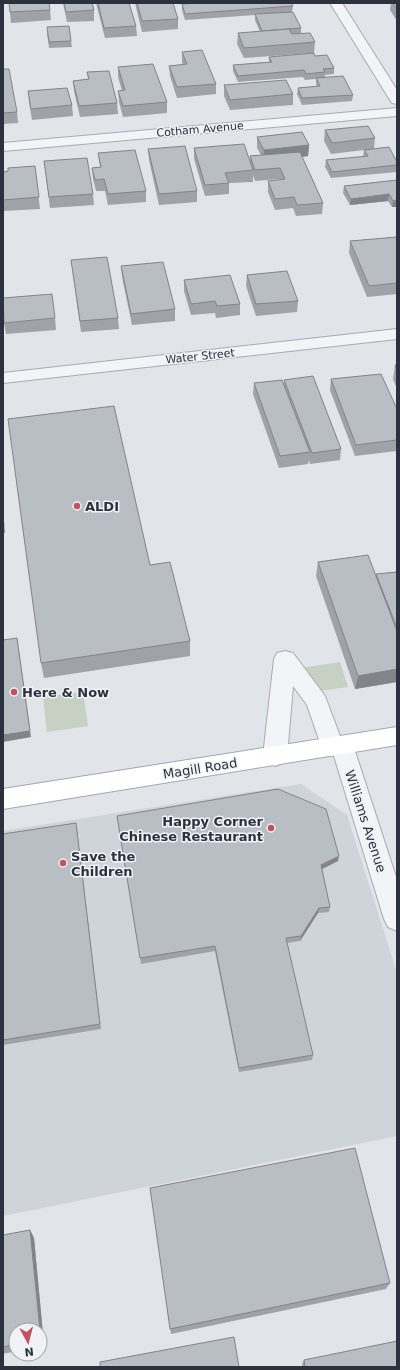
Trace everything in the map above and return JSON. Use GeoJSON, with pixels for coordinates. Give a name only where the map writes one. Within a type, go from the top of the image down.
{"type":"FeatureCollection","features":[{"type":"Feature","properties":{"kind":"main road","name":"Magill Road"},"geometry":{"type":"LineString","coordinates":[[3,799],[397,736]]}},
{"type":"Feature","properties":{"kind":"street"},"geometry":{"type":"LineString","coordinates":[[336,3],[397,100]]}},
{"type":"Feature","properties":{"kind":"street","name":"Cotham Avenue"},"geometry":{"type":"LineString","coordinates":[[3,147],[397,112]]}},
{"type":"Feature","properties":{"kind":"street","name":"Water Street"},"geometry":{"type":"LineString","coordinates":[[3,378],[397,334]]}},
{"type":"Feature","properties":{"kind":"street","name":"Williams Avenue"},"geometry":{"type":"LineString","coordinates":[[275,756],[285,659],[317,702],[337,746],[397,919]]}},
{"type":"Feature","properties":{"kind":"shaded area"},"geometry":{"type":"Polygon","coordinates":[[[301,784],[347,815],[397,973],[397,1136],[3,1216],[3,831],[301,784]]]}},
{"type":"Feature","properties":{"kind":"green space"},"geometry":{"type":"Polygon","coordinates":[[[340,662],[348,687],[319,691],[301,668],[340,662]]]}},
{"type":"Feature","properties":{"kind":"green space"},"geometry":{"type":"Polygon","coordinates":[[[83,692],[88,726],[47,732],[43,697],[83,692]]]}},
{"type":"Feature","properties":{"kind":"building"},"geometry":{"type":"Polygon","coordinates":[[[9,3],[49,3],[50,10],[10,12],[9,3]]]}},
{"type":"Feature","properties":{"kind":"building"},"geometry":{"type":"Polygon","coordinates":[[[64,3],[92,3],[94,10],[66,12],[64,3]]]}},
{"type":"Feature","properties":{"kind":"building"},"geometry":{"type":"Polygon","coordinates":[[[98,3],[129,3],[136,26],[104,28],[98,3]]]}},
{"type":"Feature","properties":{"kind":"building"},"geometry":{"type":"Polygon","coordinates":[[[137,3],[173,3],[178,19],[142,21],[137,3]]]}},
{"type":"Feature","properties":{"kind":"building"},"geometry":{"type":"Polygon","coordinates":[[[291,3],[293,6],[185,14],[182,4],[291,3]]]}},
{"type":"Feature","properties":{"kind":"building"},"geometry":{"type":"Polygon","coordinates":[[[393,3],[397,3],[397,9],[393,3]]]}},
{"type":"Feature","properties":{"kind":"building"},"geometry":{"type":"Polygon","coordinates":[[[293,12],[301,28],[262,31],[255,14],[293,12]]]}},
{"type":"Feature","properties":{"kind":"building"},"geometry":{"type":"Polygon","coordinates":[[[69,26],[71,41],[49,42],[47,27],[69,26]]]}},
{"type":"Feature","properties":{"kind":"building"},"geometry":{"type":"Polygon","coordinates":[[[289,29],[292,34],[310,33],[315,42],[244,48],[238,33],[289,29]]]}},
{"type":"Feature","properties":{"kind":"building"},"geometry":{"type":"Polygon","coordinates":[[[202,50],[216,84],[177,87],[169,66],[187,64],[182,52],[202,50]]]}},
{"type":"Feature","properties":{"kind":"building"},"geometry":{"type":"Polygon","coordinates":[[[314,53],[315,56],[327,55],[334,68],[323,69],[325,72],[306,74],[304,70],[238,76],[233,65],[272,62],[269,57],[314,53]]]}},
{"type":"Feature","properties":{"kind":"building"},"geometry":{"type":"Polygon","coordinates":[[[153,64],[167,102],[123,106],[118,91],[125,90],[118,67],[153,64]]]}},
{"type":"Feature","properties":{"kind":"building"},"geometry":{"type":"Polygon","coordinates":[[[3,69],[9,69],[17,112],[3,113],[3,69]]]}},
{"type":"Feature","properties":{"kind":"building"},"geometry":{"type":"Polygon","coordinates":[[[109,71],[117,103],[79,106],[73,81],[89,79],[87,72],[109,71]]]}},
{"type":"Feature","properties":{"kind":"building"},"geometry":{"type":"Polygon","coordinates":[[[343,76],[353,95],[302,98],[298,88],[320,86],[316,78],[343,76]]]}},
{"type":"Feature","properties":{"kind":"building"},"geometry":{"type":"Polygon","coordinates":[[[286,80],[293,94],[230,100],[224,85],[286,80]]]}},
{"type":"Feature","properties":{"kind":"building"},"geometry":{"type":"Polygon","coordinates":[[[67,88],[72,105],[31,109],[28,91],[67,88]]]}},
{"type":"Feature","properties":{"kind":"building"},"geometry":{"type":"Polygon","coordinates":[[[368,126],[375,138],[332,143],[325,130],[368,126]]]}},
{"type":"Feature","properties":{"kind":"building"},"geometry":{"type":"Polygon","coordinates":[[[302,132],[309,145],[264,150],[257,137],[302,132]]]}},
{"type":"Feature","properties":{"kind":"building"},"geometry":{"type":"Polygon","coordinates":[[[244,144],[253,170],[225,173],[229,183],[205,185],[194,148],[244,144]]]}},
{"type":"Feature","properties":{"kind":"building"},"geometry":{"type":"Polygon","coordinates":[[[185,146],[197,191],[159,194],[148,149],[185,146]]]}},
{"type":"Feature","properties":{"kind":"building"},"geometry":{"type":"Polygon","coordinates":[[[389,147],[397,162],[397,165],[332,172],[326,160],[368,156],[364,150],[389,147]]]}},
{"type":"Feature","properties":{"kind":"building"},"geometry":{"type":"Polygon","coordinates":[[[135,150],[146,191],[108,194],[104,179],[95,180],[92,168],[101,167],[98,153],[135,150]]]}},
{"type":"Feature","properties":{"kind":"building"},"geometry":{"type":"Polygon","coordinates":[[[300,152],[323,203],[297,205],[294,197],[275,199],[268,181],[285,179],[280,168],[255,170],[250,156],[300,152]]]}},
{"type":"Feature","properties":{"kind":"building"},"geometry":{"type":"Polygon","coordinates":[[[87,158],[93,194],[49,197],[44,161],[87,158]]]}},
{"type":"Feature","properties":{"kind":"building"},"geometry":{"type":"Polygon","coordinates":[[[35,166],[39,197],[3,200],[3,172],[8,171],[8,168],[35,166]]]}},
{"type":"Feature","properties":{"kind":"building"},"geometry":{"type":"Polygon","coordinates":[[[397,180],[397,200],[393,201],[389,194],[351,199],[344,186],[397,180]]]}},
{"type":"Feature","properties":{"kind":"building"},"geometry":{"type":"Polygon","coordinates":[[[397,237],[397,283],[369,286],[350,241],[397,237]]]}},
{"type":"Feature","properties":{"kind":"building"},"geometry":{"type":"Polygon","coordinates":[[[107,257],[118,318],[80,321],[71,260],[107,257]]]}},
{"type":"Feature","properties":{"kind":"building"},"geometry":{"type":"Polygon","coordinates":[[[163,262],[175,309],[131,314],[121,266],[163,262]]]}},
{"type":"Feature","properties":{"kind":"building"},"geometry":{"type":"Polygon","coordinates":[[[287,271],[298,301],[256,304],[247,275],[287,271]]]}},
{"type":"Feature","properties":{"kind":"building"},"geometry":{"type":"Polygon","coordinates":[[[230,275],[240,304],[217,306],[215,301],[191,304],[184,280],[230,275]]]}},
{"type":"Feature","properties":{"kind":"building"},"geometry":{"type":"Polygon","coordinates":[[[52,294],[55,318],[4,323],[3,298],[52,294]]]}},
{"type":"Feature","properties":{"kind":"building"},"geometry":{"type":"Polygon","coordinates":[[[381,374],[397,409],[397,440],[356,445],[331,379],[381,374]]]}},
{"type":"Feature","properties":{"kind":"building"},"geometry":{"type":"Polygon","coordinates":[[[313,376],[341,449],[312,453],[284,380],[313,376]]]}},
{"type":"Feature","properties":{"kind":"building"},"geometry":{"type":"Polygon","coordinates":[[[282,380],[310,452],[280,456],[254,383],[282,380]]]}},
{"type":"Feature","properties":{"kind":"building","name":"ALDI"},"geometry":{"type":"Polygon","coordinates":[[[114,406],[150,565],[170,562],[190,641],[41,663],[8,419],[114,406]]]}},
{"type":"Feature","properties":{"kind":"building"},"geometry":{"type":"Polygon","coordinates":[[[368,555],[397,631],[397,669],[358,676],[318,562],[368,555]]]}},
{"type":"Feature","properties":{"kind":"building"},"geometry":{"type":"Polygon","coordinates":[[[397,572],[397,628],[376,574],[397,572]]]}},
{"type":"Feature","properties":{"kind":"building","name":"Here & Now"},"geometry":{"type":"Polygon","coordinates":[[[17,638],[30,731],[3,735],[3,640],[17,638]]]}},
{"type":"Feature","properties":{"kind":"building"},"geometry":{"type":"Polygon","coordinates":[[[278,789],[326,809],[339,856],[321,865],[330,907],[319,908],[301,936],[286,938],[313,1055],[239,1068],[215,946],[140,958],[117,816],[278,789]]]}},
{"type":"Feature","properties":{"kind":"building"},"geometry":{"type":"Polygon","coordinates":[[[76,823],[100,1024],[3,1040],[3,834],[76,823]]]}},
{"type":"Feature","properties":{"kind":"building"},"geometry":{"type":"Polygon","coordinates":[[[355,1148],[390,1283],[170,1329],[150,1188],[355,1148]]]}},
{"type":"Feature","properties":{"kind":"building"},"geometry":{"type":"Polygon","coordinates":[[[30,1230],[39,1322],[8,1322],[8,1346],[3,1347],[3,1235],[30,1230]]]}},
{"type":"Feature","properties":{"kind":"building"},"geometry":{"type":"Polygon","coordinates":[[[234,1337],[239,1367],[100,1367],[100,1362],[234,1337]]]}},
{"type":"Feature","properties":{"kind":"building"},"geometry":{"type":"Polygon","coordinates":[[[397,1341],[397,1367],[305,1367],[304,1360],[397,1341]]]}},
{"type":"Feature","properties":{"kind":"place","name":"ALDI"},"geometry":{"type":"Point","coordinates":[77,506]}},
{"type":"Feature","properties":{"kind":"place","name":"Here & Now"},"geometry":{"type":"Point","coordinates":[14,692]}},
{"type":"Feature","properties":{"kind":"place","name":"Happy Corner Chinese Restaurant"},"geometry":{"type":"Point","coordinates":[271,828]}},
{"type":"Feature","properties":{"kind":"place","name":"Save the Children"},"geometry":{"type":"Point","coordinates":[63,863]}}]}
